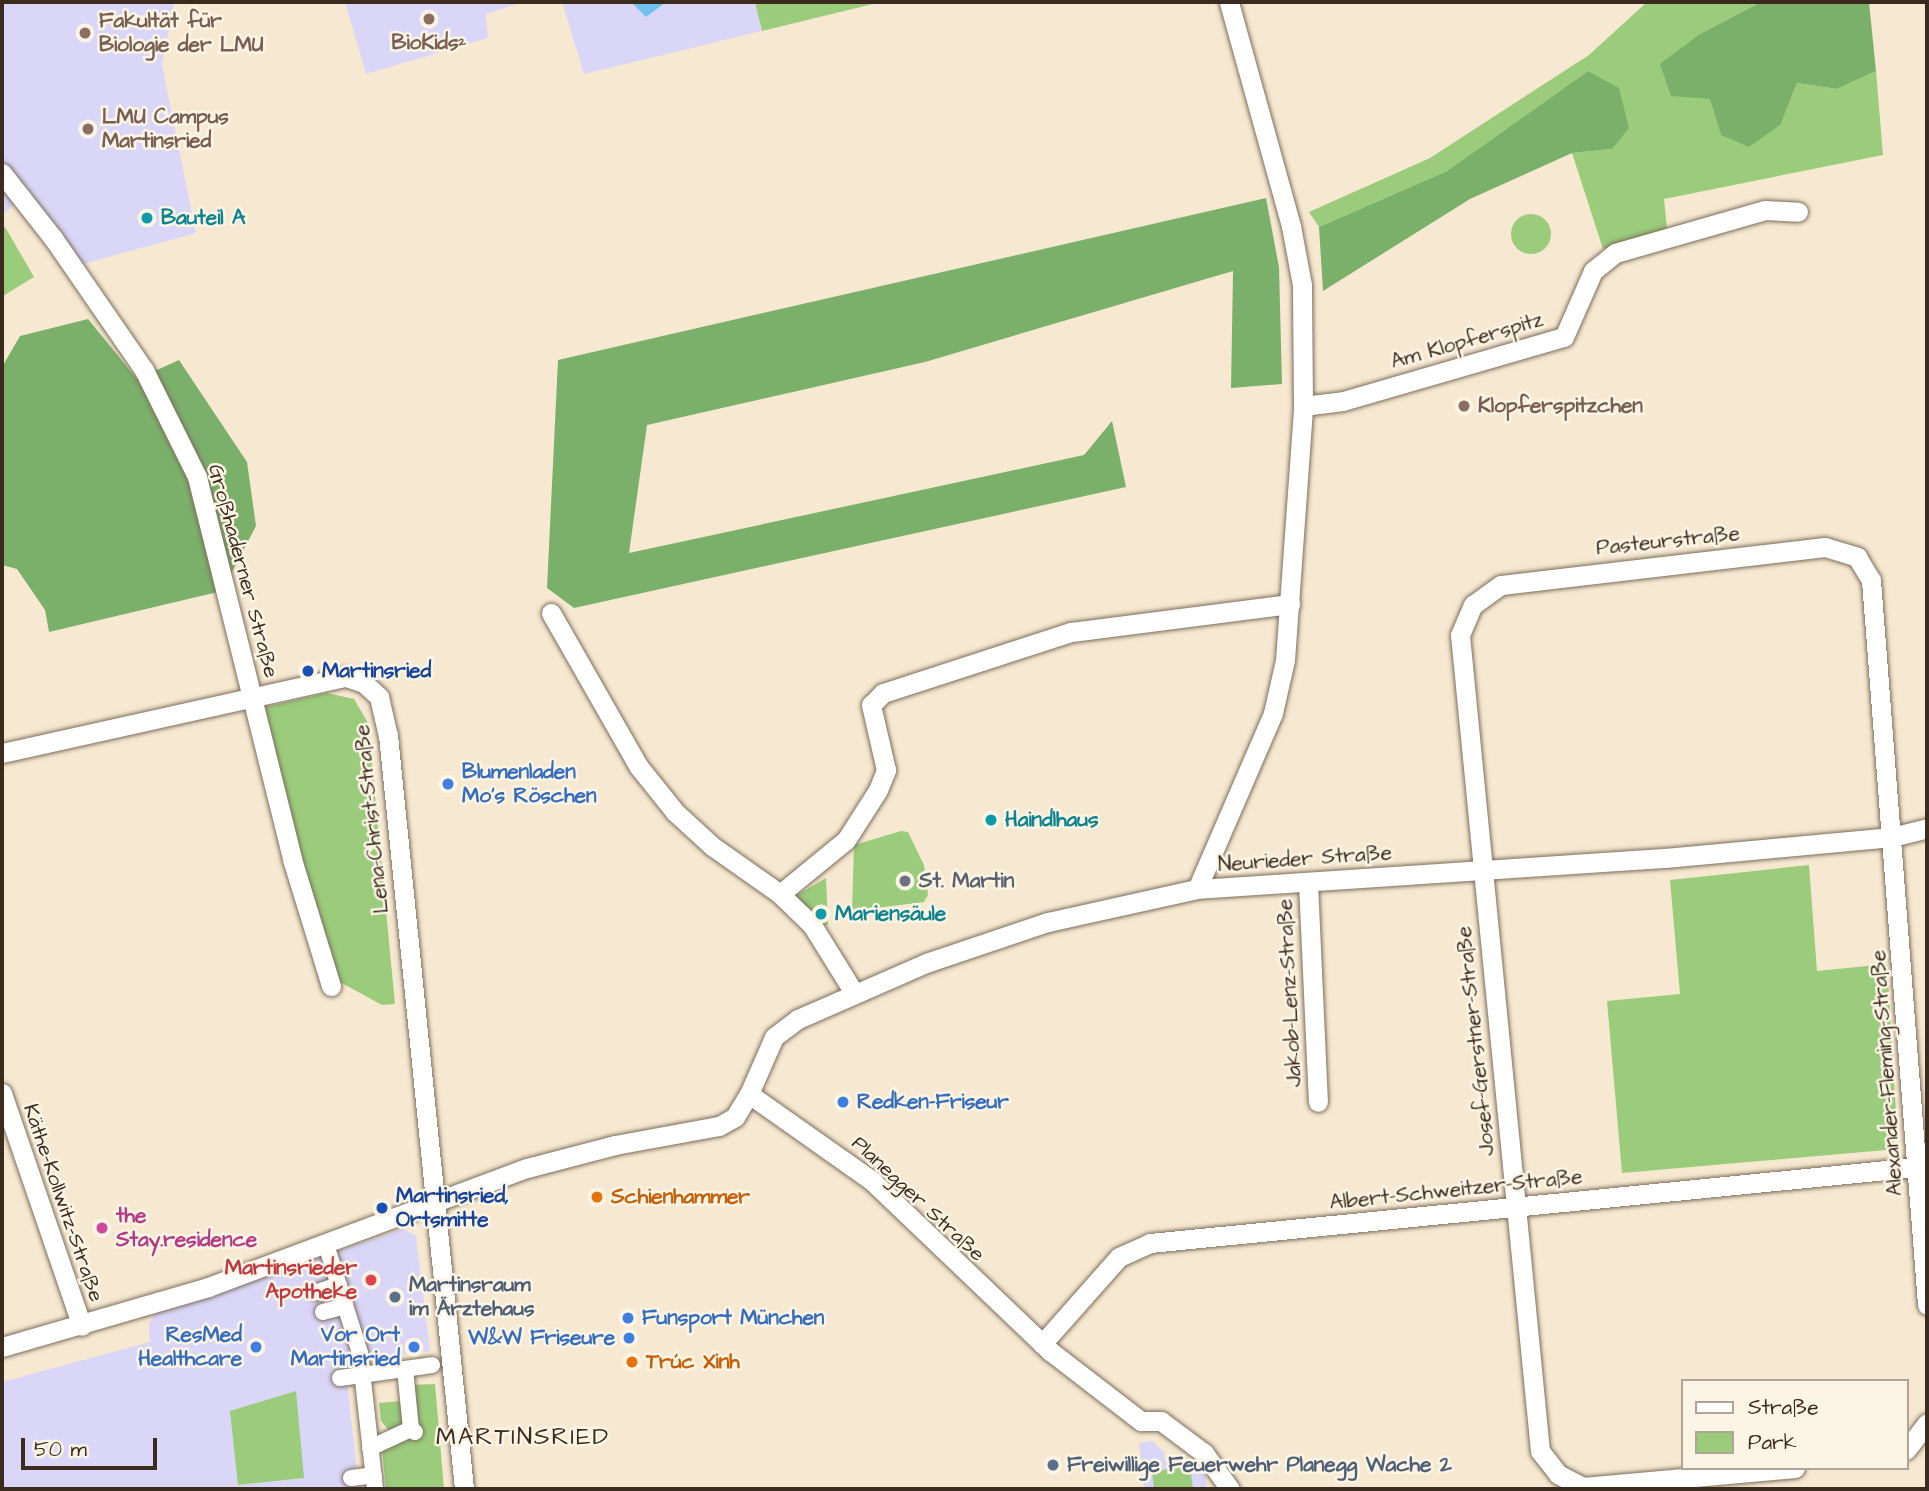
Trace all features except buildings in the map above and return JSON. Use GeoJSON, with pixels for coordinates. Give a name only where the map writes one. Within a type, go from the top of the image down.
{"type":"FeatureCollection","features":[{"type":"Feature","properties":{"kind":"street"},"geometry":{"type":"LineString","coordinates":[[1197,889],[1273,712],[1285,660],[1303,406],[1302,285],[1291,226],[1229,2]]}},
{"type":"Feature","properties":{"kind":"street","name":"Großhaderner Straße"},"geometry":{"type":"LineString","coordinates":[[2,173],[86,284],[155,387],[197,477],[292,859],[331,986]]}},
{"type":"Feature","properties":{"kind":"street","name":"Am Klopferspitz"},"geometry":{"type":"LineString","coordinates":[[1303,406],[1343,401],[1564,337],[1593,271],[1615,253],[1765,209],[1798,212]]}},
{"type":"Feature","properties":{"kind":"street","name":"Pasteurstraße"},"geometry":{"type":"LineString","coordinates":[[1483,871],[1460,635],[1473,605],[1501,586],[1825,547],[1857,557],[1871,580],[1892,837]]}},
{"type":"Feature","properties":{"kind":"street"},"geometry":{"type":"LineString","coordinates":[[780,894],[846,840],[886,770],[884,750],[871,722],[871,705],[883,693],[1071,632],[1290,604]]}},
{"type":"Feature","properties":{"kind":"street"},"geometry":{"type":"LineString","coordinates":[[551,613],[611,724],[675,812],[742,870],[780,894],[812,925],[853,991]]}},
{"type":"Feature","properties":{"kind":"street","name":"Lena-Christ-Straße"},"geometry":{"type":"LineString","coordinates":[[2,753],[346,677],[364,683],[379,697],[388,735],[434,1202]]}},
{"type":"Feature","properties":{"kind":"street","name":"Neurieder Straße"},"geometry":{"type":"LineString","coordinates":[[750,1094],[765,1049],[774,1037],[798,1019],[853,991],[1013,932],[1159,894],[1197,889],[1483,871],[1892,837],[1927,828]]}},
{"type":"Feature","properties":{"kind":"street","name":"Alexander-Fleming-Straße"},"geometry":{"type":"LineString","coordinates":[[1892,837],[1927,1305]]}},
{"type":"Feature","properties":{"kind":"street","name":"Josef-Gerstner-Straße"},"geometry":{"type":"LineString","coordinates":[[1483,871],[1515,1207]]}},
{"type":"Feature","properties":{"kind":"street","name":"Jakob-Lenz-Straße"},"geometry":{"type":"LineString","coordinates":[[1308,883],[1318,1102]]}},
{"type":"Feature","properties":{"kind":"street","name":"Käthe-Kollwitz-Straße"},"geometry":{"type":"LineString","coordinates":[[2,1093],[82,1326]]}},
{"type":"Feature","properties":{"kind":"street"},"geometry":{"type":"LineString","coordinates":[[2,1347],[82,1326],[332,1247],[434,1202],[575,1154],[719,1126],[735,1117],[750,1094]]}},
{"type":"Feature","properties":{"kind":"street","name":"Planegger Straße"},"geometry":{"type":"LineString","coordinates":[[750,1094],[870,1180],[1042,1344],[1141,1421],[1161,1421],[1204,1453],[1230,1489]]}},
{"type":"Feature","properties":{"kind":"street","name":"Albert-Schweitzer-Straße"},"geometry":{"type":"LineString","coordinates":[[1042,1344],[1119,1257],[1150,1242],[1917,1167]]}},
{"type":"Feature","properties":{"kind":"street"},"geometry":{"type":"LineString","coordinates":[[434,1202],[464,1489]]}},
{"type":"Feature","properties":{"kind":"street"},"geometry":{"type":"LineString","coordinates":[[1515,1207],[1539,1451],[1558,1474],[1569,1482],[1595,1488],[1775,1470]]}},
{"type":"Feature","properties":{"kind":"street"},"geometry":{"type":"LineString","coordinates":[[332,1247],[338,1285],[362,1375],[375,1468]]}},
{"type":"Feature","properties":{"kind":"street"},"geometry":{"type":"LineString","coordinates":[[317,1292],[338,1285]]}},
{"type":"Feature","properties":{"kind":"street"},"geometry":{"type":"LineString","coordinates":[[323,1312],[345,1306]]}},
{"type":"Feature","properties":{"kind":"street"},"geometry":{"type":"LineString","coordinates":[[340,1378],[432,1365]]}},
{"type":"Feature","properties":{"kind":"street"},"geometry":{"type":"LineString","coordinates":[[351,1478],[375,1468],[413,1430],[405,1369]]}},
{"type":"Feature","properties":{"kind":"street"},"geometry":{"type":"LineString","coordinates":[[1908,1447],[1927,1423]]}},
{"type":"Feature","properties":{"kind":"shaded area","name":"LMU Campus Martinsried"},"geometry":{"type":"Polygon","coordinates":[[[2,2],[174,2],[162,65],[196,233],[79,265],[27,193],[2,215],[2,2]]]}},
{"type":"Feature","properties":{"kind":"shaded area","name":"BioKids²"},"geometry":{"type":"Polygon","coordinates":[[[345,2],[524,2],[486,14],[488,38],[366,74],[345,2]]]}},
{"type":"Feature","properties":{"kind":"shaded area"},"geometry":{"type":"Polygon","coordinates":[[[562,2],[755,2],[762,31],[584,74],[562,2]]]}},
{"type":"Feature","properties":{"kind":"shaded area"},"geometry":{"type":"Polygon","coordinates":[[[403,1229],[416,1236],[430,1351],[372,1357],[346,1372],[359,1489],[2,1489],[2,1382],[150,1342],[149,1324],[156,1312],[403,1229]]]}},
{"type":"Feature","properties":{"kind":"shaded area"},"geometry":{"type":"Polygon","coordinates":[[[1152,1441],[1164,1452],[1165,1462],[1204,1458],[1207,1489],[1144,1489],[1139,1443],[1152,1441]]]}},
{"type":"Feature","properties":{"kind":"green space"},"geometry":{"type":"Polygon","coordinates":[[[755,2],[881,2],[762,31],[755,2]]]}},
{"type":"Feature","properties":{"kind":"green space"},"geometry":{"type":"Polygon","coordinates":[[[1647,2],[1761,2],[1700,34],[1721,135],[1781,124],[1797,83],[1837,89],[1876,71],[1883,155],[1664,199],[1667,229],[1603,249],[1572,153],[1612,149],[1588,71],[1447,171],[1319,227],[1309,212],[1430,158],[1589,55],[1647,2]]]}},
{"type":"Feature","properties":{"kind":"green space"},"geometry":{"type":"Polygon","coordinates":[[[1761,2],[1869,2],[1876,71],[1837,89],[1797,83],[1781,124],[1749,147],[1721,135],[1710,99],[1671,96],[1660,64],[1700,34],[1761,2]]]}},
{"type":"Feature","properties":{"kind":"green space"},"geometry":{"type":"Polygon","coordinates":[[[1588,71],[1619,88],[1629,128],[1612,149],[1572,153],[1470,199],[1323,291],[1319,227],[1447,171],[1588,71]]]}},
{"type":"Feature","properties":{"kind":"green space"},"geometry":{"type":"Polygon","coordinates":[[[1266,198],[1279,267],[1282,384],[1231,388],[1233,271],[925,362],[647,425],[629,553],[1084,455],[1112,421],[1126,487],[574,608],[547,588],[558,360],[1266,198]]]}},
{"type":"Feature","properties":{"kind":"green space"},"geometry":{"type":"Polygon","coordinates":[[[1531,214],[1545,220],[1551,234],[1545,248],[1531,254],[1517,248],[1511,234],[1517,220],[1531,214]]]}},
{"type":"Feature","properties":{"kind":"green space"},"geometry":{"type":"Polygon","coordinates":[[[5,227],[34,277],[3,296],[2,229],[5,227]]]}},
{"type":"Feature","properties":{"kind":"green space"},"geometry":{"type":"Polygon","coordinates":[[[88,319],[137,379],[179,360],[247,462],[256,526],[222,591],[49,632],[45,610],[17,569],[2,565],[2,367],[20,336],[88,319]]]}},
{"type":"Feature","properties":{"kind":"green space"},"geometry":{"type":"Polygon","coordinates":[[[327,693],[354,699],[368,723],[395,1004],[382,1005],[338,981],[304,872],[265,707],[327,693]]]}},
{"type":"Feature","properties":{"kind":"green space"},"geometry":{"type":"Polygon","coordinates":[[[901,831],[908,832],[924,865],[928,895],[924,902],[852,911],[854,845],[901,831]]]}},
{"type":"Feature","properties":{"kind":"green space"},"geometry":{"type":"Polygon","coordinates":[[[1809,865],[1817,971],[1887,964],[1897,1129],[1894,1144],[1886,1150],[1622,1173],[1607,1001],[1680,994],[1670,880],[1809,865]]]}},
{"type":"Feature","properties":{"kind":"green space"},"geometry":{"type":"Polygon","coordinates":[[[826,878],[828,925],[821,925],[795,896],[826,878]]]}},
{"type":"Feature","properties":{"kind":"green space"},"geometry":{"type":"Polygon","coordinates":[[[435,1384],[444,1489],[386,1489],[382,1448],[415,1431],[411,1385],[435,1384]]]}},
{"type":"Feature","properties":{"kind":"green space"},"geometry":{"type":"Polygon","coordinates":[[[296,1391],[304,1478],[238,1485],[230,1411],[296,1391]]]}},
{"type":"Feature","properties":{"kind":"green space"},"geometry":{"type":"Polygon","coordinates":[[[400,1401],[408,1426],[392,1434],[381,1421],[379,1403],[400,1401]]]}},
{"type":"Feature","properties":{"kind":"green space"},"geometry":{"type":"Polygon","coordinates":[[[1190,1467],[1193,1489],[1154,1489],[1152,1471],[1190,1467]]]}},
{"type":"Feature","properties":{"kind":"water"},"geometry":{"type":"Polygon","coordinates":[[[631,2],[666,2],[646,17],[631,2]]]}},
{"type":"Feature","properties":{"kind":"place","name":"BioKids²"},"geometry":{"type":"Point","coordinates":[429,19]}},
{"type":"Feature","properties":{"kind":"place","name":"Fakultät für Biologie der LMU"},"geometry":{"type":"Point","coordinates":[85,33]}},
{"type":"Feature","properties":{"kind":"place","name":"LMU Campus Martinsried"},"geometry":{"type":"Point","coordinates":[88,129]}},
{"type":"Feature","properties":{"kind":"place","name":"Bauteil A"},"geometry":{"type":"Point","coordinates":[147,218]}},
{"type":"Feature","properties":{"kind":"place","name":"Klopferspitzchen"},"geometry":{"type":"Point","coordinates":[1464,406]}},
{"type":"Feature","properties":{"kind":"place","name":"Martinsried"},"geometry":{"type":"Point","coordinates":[308,671]}},
{"type":"Feature","properties":{"kind":"place","name":"Blumenladen Mo's Röschen"},"geometry":{"type":"Point","coordinates":[448,784]}},
{"type":"Feature","properties":{"kind":"place","name":"Haindlhaus"},"geometry":{"type":"Point","coordinates":[991,820]}},
{"type":"Feature","properties":{"kind":"place","name":"St. Martin"},"geometry":{"type":"Point","coordinates":[905,881]}},
{"type":"Feature","properties":{"kind":"place","name":"Mariensäule"},"geometry":{"type":"Point","coordinates":[821,914]}},
{"type":"Feature","properties":{"kind":"place","name":"Redken-Friseur"},"geometry":{"type":"Point","coordinates":[843,1102]}},
{"type":"Feature","properties":{"kind":"place","name":"Schienhammer"},"geometry":{"type":"Point","coordinates":[597,1197]}},
{"type":"Feature","properties":{"kind":"place","name":"Martinsried, Ortsmitte"},"geometry":{"type":"Point","coordinates":[382,1208]}},
{"type":"Feature","properties":{"kind":"place","name":"the Stay.residence"},"geometry":{"type":"Point","coordinates":[102,1228]}},
{"type":"Feature","properties":{"kind":"place","name":"Martinsrieder Apotheke"},"geometry":{"type":"Point","coordinates":[371,1280]}},
{"type":"Feature","properties":{"kind":"place","name":"Martinsraum im Ärztehaus"},"geometry":{"type":"Point","coordinates":[395,1297]}},
{"type":"Feature","properties":{"kind":"place","name":"Funsport München"},"geometry":{"type":"Point","coordinates":[628,1318]}},
{"type":"Feature","properties":{"kind":"place","name":"W&W Friseure"},"geometry":{"type":"Point","coordinates":[629,1338]}},
{"type":"Feature","properties":{"kind":"place","name":"ResMed Healthcare"},"geometry":{"type":"Point","coordinates":[256,1347]}},
{"type":"Feature","properties":{"kind":"place","name":"Vor Ort Martinsried"},"geometry":{"type":"Point","coordinates":[414,1347]}},
{"type":"Feature","properties":{"kind":"place","name":"Trúc Xinh"},"geometry":{"type":"Point","coordinates":[632,1362]}},
{"type":"Feature","properties":{"kind":"place","name":"Freiwillige Feuerwehr Planegg Wache 2"},"geometry":{"type":"Point","coordinates":[1053,1465]}},
{"type":"Feature","properties":{"kind":"district","name":"MARTINSRIED"},"geometry":{"type":"Point","coordinates":[523,1438]}}]}
